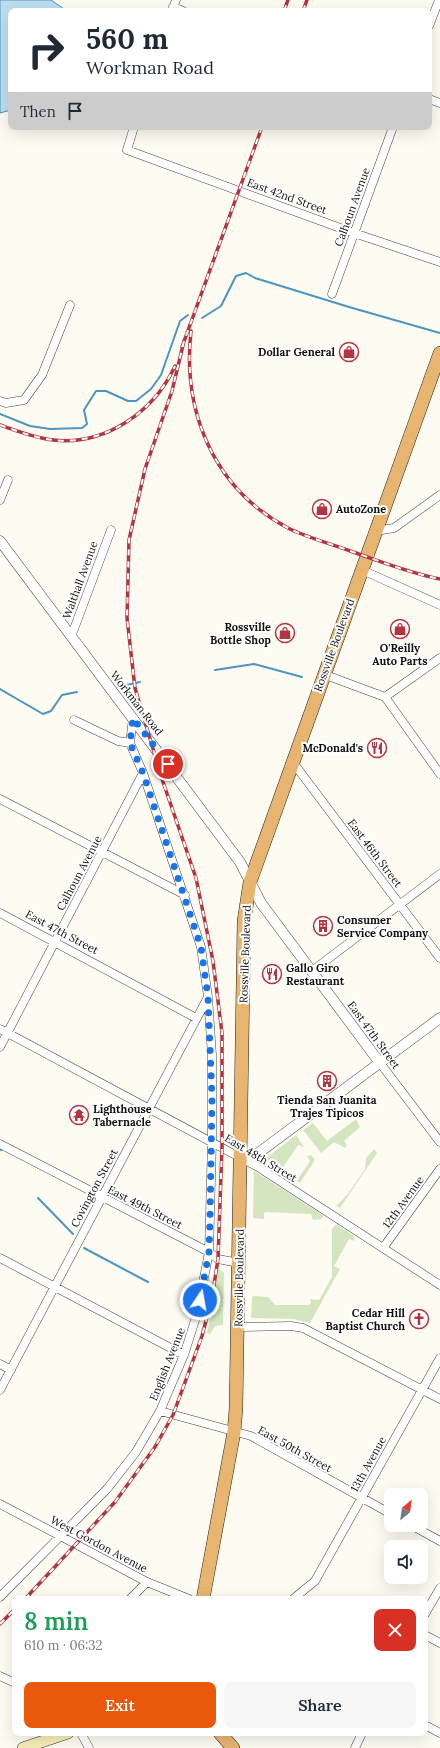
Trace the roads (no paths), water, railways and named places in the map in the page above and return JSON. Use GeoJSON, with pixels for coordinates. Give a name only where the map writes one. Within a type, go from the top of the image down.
{"type":"FeatureCollection","features":[{"type":"Feature","properties":{"kind":"highway","name":"Rossville Boulevard"},"geometry":{"type":"LineString","coordinates":[[203,1596],[213,1538],[234,1432],[239,1327],[244,921],[250,882],[323,674],[440,353]]}},
{"type":"Feature","properties":{"kind":"highway"},"geometry":{"type":"LineString","coordinates":[[223,1736],[233,1748]]}},
{"type":"Feature","properties":{"kind":"main road"},"geometry":{"type":"LineString","coordinates":[[23,1748],[59,1736]]}},
{"type":"Feature","properties":{"kind":"street"},"geometry":{"type":"LineString","coordinates":[[432,17],[438,0]]}},
{"type":"Feature","properties":{"kind":"street","name":"East 42nd Street"},"geometry":{"type":"LineString","coordinates":[[133,130],[126,150],[354,233],[440,262]]}},
{"type":"Feature","properties":{"kind":"street","name":"Calhoun Avenue"},"geometry":{"type":"LineString","coordinates":[[332,294],[392,130]]}},
{"type":"Feature","properties":{"kind":"street"},"geometry":{"type":"LineString","coordinates":[[0,401],[6,403],[24,400],[42,375],[70,306]]}},
{"type":"Feature","properties":{"kind":"street"},"geometry":{"type":"LineString","coordinates":[[0,500],[8,480]]}},
{"type":"Feature","properties":{"kind":"street"},"geometry":{"type":"LineString","coordinates":[[376,531],[394,528],[440,495]]}},
{"type":"Feature","properties":{"kind":"street","name":"Walthall Avenue"},"geometry":{"type":"LineString","coordinates":[[71,637],[111,530]]}},
{"type":"Feature","properties":{"kind":"street","name":"Workman Road"},"geometry":{"type":"LineString","coordinates":[[0,542],[240,862],[250,882]]}},
{"type":"Feature","properties":{"kind":"street"},"geometry":{"type":"LineString","coordinates":[[362,570],[440,605]]}},
{"type":"Feature","properties":{"kind":"street"},"geometry":{"type":"LineString","coordinates":[[385,697],[440,658]]}},
{"type":"Feature","properties":{"kind":"street"},"geometry":{"type":"LineString","coordinates":[[323,674],[385,697],[440,774]]}},
{"type":"Feature","properties":{"kind":"street"},"geometry":{"type":"LineString","coordinates":[[74,720],[118,741],[130,743],[133,718]]}},
{"type":"Feature","properties":{"kind":"street","name":"English Avenue"},"geometry":{"type":"LineString","coordinates":[[0,1597],[107,1489],[123,1469],[160,1411],[184,1355],[197,1314],[209,1252],[212,1141],[212,1055],[208,997],[201,947],[185,895],[143,773],[130,743]]}},
{"type":"Feature","properties":{"kind":"street","name":"East 46th Street"},"geometry":{"type":"LineString","coordinates":[[292,761],[440,958]]}},
{"type":"Feature","properties":{"kind":"street","name":"Calhoun Avenue"},"geometry":{"type":"LineString","coordinates":[[0,1047],[4,1031],[55,942],[143,773]]}},
{"type":"Feature","properties":{"kind":"street"},"geometry":{"type":"LineString","coordinates":[[0,799],[185,895]]}},
{"type":"Feature","properties":{"kind":"street"},"geometry":{"type":"LineString","coordinates":[[312,971],[440,874]]}},
{"type":"Feature","properties":{"kind":"street","name":"East 47th Street"},"geometry":{"type":"LineString","coordinates":[[250,882],[261,903],[440,1142]]}},
{"type":"Feature","properties":{"kind":"street","name":"East 47th Street"},"geometry":{"type":"LineString","coordinates":[[0,913],[196,1018]]}},
{"type":"Feature","properties":{"kind":"street","name":"Covington Street"},"geometry":{"type":"LineString","coordinates":[[0,1390],[208,997]]}},
{"type":"Feature","properties":{"kind":"street"},"geometry":{"type":"LineString","coordinates":[[241,1158],[253,1157],[440,1018]]}},
{"type":"Feature","properties":{"kind":"street","name":"East 48th Street"},"geometry":{"type":"LineString","coordinates":[[4,1031],[149,1107],[258,1167],[440,1285]]}},
{"type":"Feature","properties":{"kind":"street","name":"East 49th Street"},"geometry":{"type":"LineString","coordinates":[[0,1144],[209,1252],[218,1259],[239,1263]]}},
{"type":"Feature","properties":{"kind":"street","name":"12th Avenue"},"geometry":{"type":"LineString","coordinates":[[383,1248],[440,1168]]}},
{"type":"Feature","properties":{"kind":"street"},"geometry":{"type":"LineString","coordinates":[[0,1258],[184,1355]]}},
{"type":"Feature","properties":{"kind":"street"},"geometry":{"type":"LineString","coordinates":[[239,1327],[291,1326],[303,1328],[440,1399]]}},
{"type":"Feature","properties":{"kind":"street","name":"13th Avenue"},"geometry":{"type":"LineString","coordinates":[[297,1596],[315,1581],[440,1358]]}},
{"type":"Feature","properties":{"kind":"street"},"geometry":{"type":"LineString","coordinates":[[0,1364],[11,1370]]}},
{"type":"Feature","properties":{"kind":"street","name":"East 50th Street"},"geometry":{"type":"LineString","coordinates":[[160,1411],[251,1436],[384,1510]]}},
{"type":"Feature","properties":{"kind":"street","name":"West Gordon Avenue"},"geometry":{"type":"LineString","coordinates":[[0,1504],[147,1582],[182,1596]]}},
{"type":"Feature","properties":{"kind":"street"},"geometry":{"type":"LineString","coordinates":[[424,1532],[440,1541]]}},
{"type":"Feature","properties":{"kind":"street"},"geometry":{"type":"LineString","coordinates":[[133,1596],[147,1582]]}},
{"type":"Feature","properties":{"kind":"street"},"geometry":{"type":"LineString","coordinates":[[428,1609],[440,1588]]}},
{"type":"Feature","properties":{"kind":"street"},"geometry":{"type":"LineString","coordinates":[[428,1637],[440,1643]]}},
{"type":"Feature","properties":{"kind":"street"},"geometry":{"type":"LineString","coordinates":[[0,1676],[12,1682]]}},
{"type":"Feature","properties":{"kind":"street"},"geometry":{"type":"LineString","coordinates":[[428,1727],[440,1733]]}},
{"type":"Feature","properties":{"kind":"street"},"geometry":{"type":"LineString","coordinates":[[83,1736],[89,1748]]}},
{"type":"Feature","properties":{"kind":"street"},"geometry":{"type":"LineString","coordinates":[[355,1748],[361,1736]]}},
{"type":"Feature","properties":{"kind":"water"},"geometry":{"type":"Polygon","coordinates":[[[0,0],[51,0],[63,8],[8,8],[8,111],[0,113],[0,0]]]}},
{"type":"Feature","properties":{"kind":"waterway"},"geometry":{"type":"LineString","coordinates":[[202,318],[221,306],[236,276],[246,273],[255,278],[440,333]]}},
{"type":"Feature","properties":{"kind":"waterway"},"geometry":{"type":"LineString","coordinates":[[0,414],[30,426],[50,429],[82,428],[87,424],[84,410],[96,391],[106,391],[128,401],[136,401],[151,389],[161,375],[180,321],[188,315]]}},
{"type":"Feature","properties":{"kind":"waterway"},"geometry":{"type":"LineString","coordinates":[[215,670],[254,664],[302,677]]}},
{"type":"Feature","properties":{"kind":"waterway"},"geometry":{"type":"LineString","coordinates":[[118,687],[140,682]]}},
{"type":"Feature","properties":{"kind":"waterway"},"geometry":{"type":"LineString","coordinates":[[0,689],[43,714],[51,711],[62,695],[77,692]]}},
{"type":"Feature","properties":{"kind":"waterway"},"geometry":{"type":"LineString","coordinates":[[38,1198],[73,1234]]}},
{"type":"Feature","properties":{"kind":"waterway"},"geometry":{"type":"LineString","coordinates":[[84,1248],[148,1282]]}},
{"type":"Feature","properties":{"kind":"railway"},"geometry":{"type":"LineString","coordinates":[[285,8],[288,0]]}},
{"type":"Feature","properties":{"kind":"railway"},"geometry":{"type":"LineString","coordinates":[[304,8],[307,0]]}},
{"type":"Feature","properties":{"kind":"railway"},"geometry":{"type":"LineString","coordinates":[[182,347],[261,130]]}},
{"type":"Feature","properties":{"kind":"railway"},"geometry":{"type":"LineString","coordinates":[[191,331],[190,361],[192,390],[198,419],[208,445],[222,470],[240,492],[262,512],[296,532],[396,567],[440,579]]}},
{"type":"Feature","properties":{"kind":"railway"},"geometry":{"type":"LineString","coordinates":[[28,1596],[115,1502],[155,1447],[173,1415],[202,1336],[212,1298],[218,1259],[222,1148],[222,1033],[213,961],[196,878],[162,779],[135,688],[127,618],[129,540],[145,469],[172,391],[184,341]]}},
{"type":"Feature","properties":{"kind":"railway"},"geometry":{"type":"LineString","coordinates":[[0,425],[33,436],[53,440],[72,440],[91,437],[109,431],[126,422],[141,411],[166,383],[175,366]]}},
{"type":"Feature","properties":{"kind":"railway"},"geometry":{"type":"LineString","coordinates":[[0,1624],[12,1612]]}},
{"type":"Feature","properties":{"kind":"place","name":"Dollar General"},"geometry":{"type":"Point","coordinates":[349,352]}},
{"type":"Feature","properties":{"kind":"place","name":"AutoZone"},"geometry":{"type":"Point","coordinates":[322,509]}},
{"type":"Feature","properties":{"kind":"place","name":"O'Reilly Auto Parts"},"geometry":{"type":"Point","coordinates":[400,629]}},
{"type":"Feature","properties":{"kind":"place","name":"Rossville Bottle Shop"},"geometry":{"type":"Point","coordinates":[285,633]}},
{"type":"Feature","properties":{"kind":"place","name":"McDonald's"},"geometry":{"type":"Point","coordinates":[377,748]}},
{"type":"Feature","properties":{"kind":"place","name":"Consumer Service Company"},"geometry":{"type":"Point","coordinates":[323,926]}},
{"type":"Feature","properties":{"kind":"place","name":"Gallo Giro Restaurant"},"geometry":{"type":"Point","coordinates":[272,974]}},
{"type":"Feature","properties":{"kind":"place","name":"Tienda San Juanita Trajes Tipicos"},"geometry":{"type":"Point","coordinates":[327,1081]}},
{"type":"Feature","properties":{"kind":"place","name":"Lighthouse Tabernacle"},"geometry":{"type":"Point","coordinates":[79,1115]}},
{"type":"Feature","properties":{"kind":"place","name":"Cedar Hill Baptist Church"},"geometry":{"type":"Point","coordinates":[419,1319]}}]}
